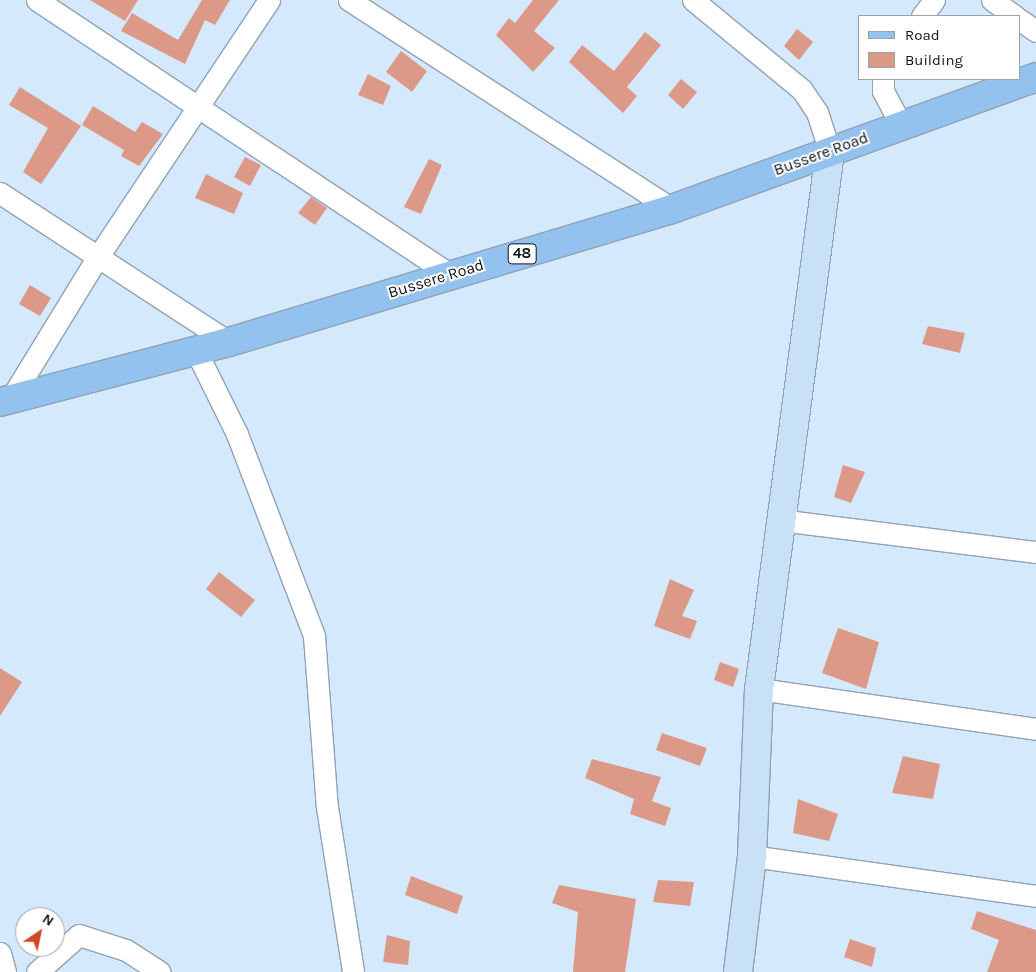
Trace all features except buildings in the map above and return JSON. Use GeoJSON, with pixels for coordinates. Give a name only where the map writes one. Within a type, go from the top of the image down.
{"type":"FeatureCollection","features":[{"type":"Feature","properties":{"kind":"main road","name":"Bussere Road"},"geometry":{"type":"LineString","coordinates":[[5,401],[229,342],[672,209],[1036,77]]}},
{"type":"Feature","properties":{"kind":"street"},"geometry":{"type":"LineString","coordinates":[[37,0],[201,106],[451,275]]}},
{"type":"Feature","properties":{"kind":"street"},"geometry":{"type":"LineString","coordinates":[[5,401],[97,258],[201,106],[269,0]]}},
{"type":"Feature","properties":{"kind":"street"},"geometry":{"type":"LineString","coordinates":[[349,0],[672,209]]}},
{"type":"Feature","properties":{"kind":"street"},"geometry":{"type":"LineString","coordinates":[[693,0],[802,90],[817,112],[830,152],[779,520],[759,689],[752,856],[738,972]]}},
{"type":"Feature","properties":{"kind":"street"},"geometry":{"type":"LineString","coordinates":[[923,15],[934,0]]}},
{"type":"Feature","properties":{"kind":"street"},"geometry":{"type":"LineString","coordinates":[[992,0],[1014,15]]}},
{"type":"Feature","properties":{"kind":"street"},"geometry":{"type":"LineString","coordinates":[[1021,21],[1036,31]]}},
{"type":"Feature","properties":{"kind":"street"},"geometry":{"type":"LineString","coordinates":[[883,80],[883,91],[901,125]]}},
{"type":"Feature","properties":{"kind":"street"},"geometry":{"type":"LineString","coordinates":[[0,193],[97,258],[229,342]]}},
{"type":"Feature","properties":{"kind":"street"},"geometry":{"type":"LineString","coordinates":[[196,350],[237,434],[314,636],[327,808],[353,972]]}},
{"type":"Feature","properties":{"kind":"street"},"geometry":{"type":"LineString","coordinates":[[779,520],[1036,552]]}},
{"type":"Feature","properties":{"kind":"street"},"geometry":{"type":"LineString","coordinates":[[759,689],[1036,729]]}},
{"type":"Feature","properties":{"kind":"street"},"geometry":{"type":"LineString","coordinates":[[752,856],[1036,896]]}},
{"type":"Feature","properties":{"kind":"street"},"geometry":{"type":"LineString","coordinates":[[37,972],[78,935],[126,950],[160,972]]}},
{"type":"Feature","properties":{"kind":"street"},"geometry":{"type":"LineString","coordinates":[[0,953],[5,972]]}}]}
